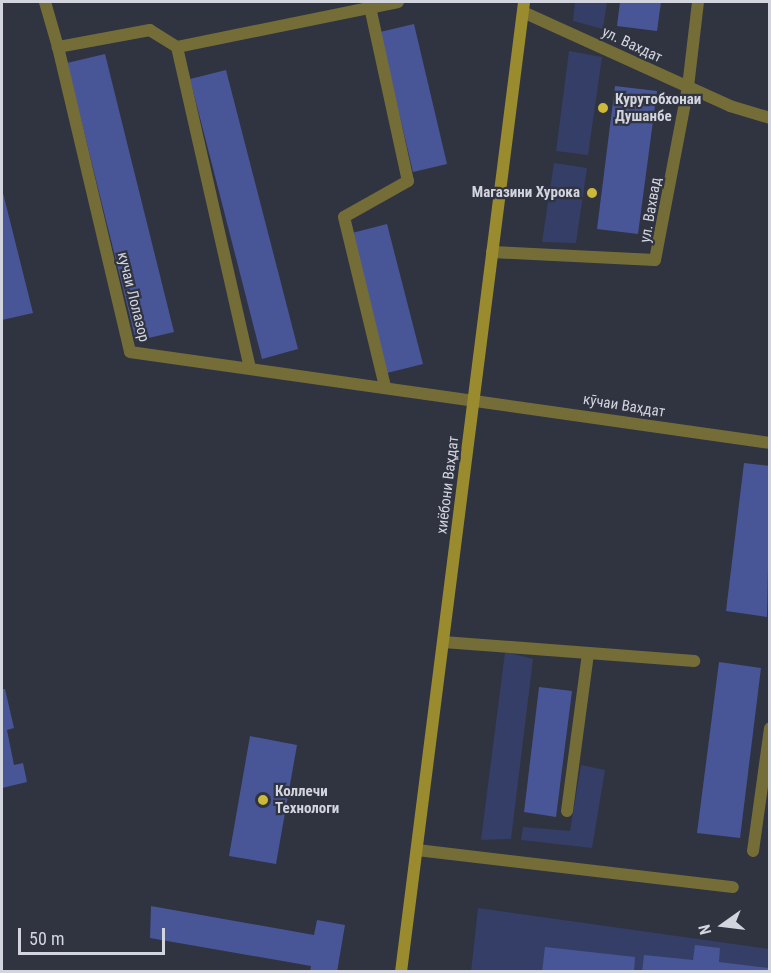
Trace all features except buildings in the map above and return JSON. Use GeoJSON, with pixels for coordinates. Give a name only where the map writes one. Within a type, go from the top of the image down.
{"type":"FeatureCollection","features":[{"type":"Feature","properties":{"kind":"main road","name":"хиёбони Ваҳдат"},"geometry":{"type":"LineString","coordinates":[[401,972],[523,7]]}},
{"type":"Feature","properties":{"kind":"street","name":"кучаи Лолазор"},"geometry":{"type":"LineString","coordinates":[[45,2],[58,47],[130,352],[378,385]]}},
{"type":"Feature","properties":{"kind":"street"},"geometry":{"type":"LineString","coordinates":[[177,48],[398,2]]}},
{"type":"Feature","properties":{"kind":"street","name":"ул. Вахвад"},"geometry":{"type":"LineString","coordinates":[[492,252],[655,260],[688,87],[698,2]]}},
{"type":"Feature","properties":{"kind":"street","name":"ул. Вахдат"},"geometry":{"type":"LineString","coordinates":[[523,7],[730,106],[770,118]]}},
{"type":"Feature","properties":{"kind":"street"},"geometry":{"type":"LineString","coordinates":[[365,8],[408,181],[344,217],[378,385]]}},
{"type":"Feature","properties":{"kind":"street"},"geometry":{"type":"LineString","coordinates":[[58,47],[150,30],[177,48],[250,368]]}},
{"type":"Feature","properties":{"kind":"street","name":"кӯчаи Ваҳдат"},"geometry":{"type":"LineString","coordinates":[[378,385],[770,443]]}},
{"type":"Feature","properties":{"kind":"street"},"geometry":{"type":"LineString","coordinates":[[443,642],[694,661]]}},
{"type":"Feature","properties":{"kind":"street"},"geometry":{"type":"LineString","coordinates":[[567,811],[588,654]]}},
{"type":"Feature","properties":{"kind":"street"},"geometry":{"type":"LineString","coordinates":[[753,851],[770,728]]}},
{"type":"Feature","properties":{"kind":"street"},"geometry":{"type":"LineString","coordinates":[[417,850],[733,886]]}},
{"type":"Feature","properties":{"kind":"shaded area"},"geometry":{"type":"Polygon","coordinates":[[[575,2],[607,2],[603,29],[573,21],[575,2]]]}},
{"type":"Feature","properties":{"kind":"shaded area"},"geometry":{"type":"Polygon","coordinates":[[[569,51],[602,57],[588,155],[556,151],[569,51]]]}},
{"type":"Feature","properties":{"kind":"shaded area"},"geometry":{"type":"Polygon","coordinates":[[[554,163],[587,168],[576,243],[542,242],[554,163]]]}},
{"type":"Feature","properties":{"kind":"shaded area"},"geometry":{"type":"Polygon","coordinates":[[[505,652],[533,659],[511,839],[481,840],[505,652]]]}},
{"type":"Feature","properties":{"kind":"shaded area"},"geometry":{"type":"Polygon","coordinates":[[[581,765],[605,770],[592,848],[521,840],[523,827],[570,831],[581,765]]]}},
{"type":"Feature","properties":{"kind":"shaded area"},"geometry":{"type":"Polygon","coordinates":[[[478,908],[769,949],[769,971],[471,972],[478,908]]]}},
{"type":"Feature","properties":{"kind":"place","name":"Курутобхонаи Душанбе"},"geometry":{"type":"Point","coordinates":[603,108]}},
{"type":"Feature","properties":{"kind":"place","name":"Магазини Хурока"},"geometry":{"type":"Point","coordinates":[592,193]}},
{"type":"Feature","properties":{"kind":"place","name":"Коллечи Технологи"},"geometry":{"type":"Point","coordinates":[263,800]}}]}
